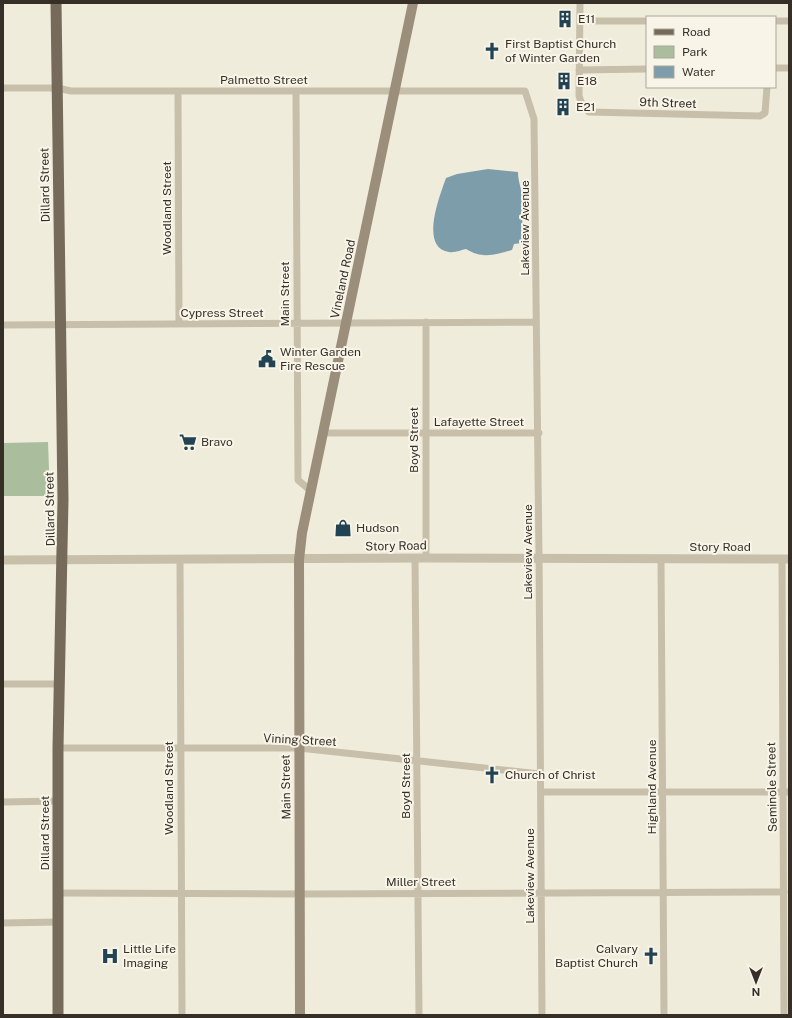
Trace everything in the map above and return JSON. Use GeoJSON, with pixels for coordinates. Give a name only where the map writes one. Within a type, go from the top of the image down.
{"type":"FeatureCollection","features":[{"type":"Feature","properties":{"kind":"main road","name":"Dillard Street"},"geometry":{"type":"LineString","coordinates":[[56,3],[63,561],[57,801],[58,1015]]}},
{"type":"Feature","properties":{"kind":"main road","name":"Vineland Road"},"geometry":{"type":"LineString","coordinates":[[299,560],[302,533],[347,324],[413,3]]}},
{"type":"Feature","properties":{"kind":"main road","name":"Main Street"},"geometry":{"type":"LineString","coordinates":[[299,560],[298,748],[300,1015]]}},
{"type":"Feature","properties":{"kind":"street"},"geometry":{"type":"LineString","coordinates":[[580,3],[579,70],[646,69]]}},
{"type":"Feature","properties":{"kind":"street"},"geometry":{"type":"LineString","coordinates":[[580,21],[646,21]]}},
{"type":"Feature","properties":{"kind":"street"},"geometry":{"type":"LineString","coordinates":[[776,21],[789,21]]}},
{"type":"Feature","properties":{"kind":"street"},"geometry":{"type":"LineString","coordinates":[[776,68],[789,68]]}},
{"type":"Feature","properties":{"kind":"street","name":"9th Street"},"geometry":{"type":"LineString","coordinates":[[579,70],[579,96],[583,107],[589,112],[760,116],[765,113],[767,88]]}},
{"type":"Feature","properties":{"kind":"street","name":"Palmetto Street"},"geometry":{"type":"LineString","coordinates":[[3,88],[57,88],[71,91],[178,92],[395,90],[525,91]]}},
{"type":"Feature","properties":{"kind":"street","name":"Main Street"},"geometry":{"type":"LineString","coordinates":[[296,91],[298,480],[311,491]]}},
{"type":"Feature","properties":{"kind":"street","name":"Lakeview Avenue"},"geometry":{"type":"LineString","coordinates":[[525,91],[534,119],[536,322],[539,433],[538,558],[542,1015]]}},
{"type":"Feature","properties":{"kind":"street","name":"Woodland Street"},"geometry":{"type":"LineString","coordinates":[[178,92],[179,324]]}},
{"type":"Feature","properties":{"kind":"street","name":"Boyd Street"},"geometry":{"type":"LineString","coordinates":[[426,322],[426,558]]}},
{"type":"Feature","properties":{"kind":"street","name":"Cypress Street"},"geometry":{"type":"LineString","coordinates":[[3,325],[536,322]]}},
{"type":"Feature","properties":{"kind":"street","name":"Lafayette Street"},"geometry":{"type":"LineString","coordinates":[[323,433],[539,433]]}},
{"type":"Feature","properties":{"kind":"street","name":"Boyd Street"},"geometry":{"type":"LineString","coordinates":[[415,558],[418,760],[417,894],[419,1015]]}},
{"type":"Feature","properties":{"kind":"street","name":"Story Road"},"geometry":{"type":"LineString","coordinates":[[3,560],[299,560],[415,558],[785,559]]}},
{"type":"Feature","properties":{"kind":"street","name":"Highland Avenue"},"geometry":{"type":"LineString","coordinates":[[662,558],[664,1015]]}},
{"type":"Feature","properties":{"kind":"street","name":"Seminole Street"},"geometry":{"type":"LineString","coordinates":[[784,1015],[786,792],[785,559]]}},
{"type":"Feature","properties":{"kind":"street","name":"Woodland Street"},"geometry":{"type":"LineString","coordinates":[[180,560],[182,1015]]}},
{"type":"Feature","properties":{"kind":"street"},"geometry":{"type":"LineString","coordinates":[[3,684],[60,684]]}},
{"type":"Feature","properties":{"kind":"street","name":"Vining Street"},"geometry":{"type":"LineString","coordinates":[[58,748],[298,748],[540,774]]}},
{"type":"Feature","properties":{"kind":"street"},"geometry":{"type":"LineString","coordinates":[[541,792],[786,792]]}},
{"type":"Feature","properties":{"kind":"street"},"geometry":{"type":"LineString","coordinates":[[3,802],[57,801]]}},
{"type":"Feature","properties":{"kind":"street","name":"Miller Street"},"geometry":{"type":"LineString","coordinates":[[58,893],[417,894],[784,892]]}},
{"type":"Feature","properties":{"kind":"street"},"geometry":{"type":"LineString","coordinates":[[3,923],[58,922]]}},
{"type":"Feature","properties":{"kind":"green space"},"geometry":{"type":"Polygon","coordinates":[[[48,442],[50,496],[3,496],[3,443],[48,442]]]}},
{"type":"Feature","properties":{"kind":"water"},"geometry":{"type":"Polygon","coordinates":[[[488,169],[518,172],[523,200],[522,225],[524,240],[522,243],[514,244],[512,250],[489,255],[478,254],[466,249],[456,252],[449,252],[440,248],[435,241],[433,231],[436,208],[446,178],[457,174],[488,169]]]}},
{"type":"Feature","properties":{"kind":"place","name":"E11"},"geometry":{"type":"Point","coordinates":[565,19]}},
{"type":"Feature","properties":{"kind":"place","name":"First Baptist Church of Winter Garden"},"geometry":{"type":"Point","coordinates":[492,51]}},
{"type":"Feature","properties":{"kind":"place","name":"E18"},"geometry":{"type":"Point","coordinates":[564,81]}},
{"type":"Feature","properties":{"kind":"place","name":"E21"},"geometry":{"type":"Point","coordinates":[563,107]}},
{"type":"Feature","properties":{"kind":"place","name":"Winter Garden Fire Rescue"},"geometry":{"type":"Point","coordinates":[267,359]}},
{"type":"Feature","properties":{"kind":"place","name":"Bravo"},"geometry":{"type":"Point","coordinates":[188,442]}},
{"type":"Feature","properties":{"kind":"place","name":"Hudson"},"geometry":{"type":"Point","coordinates":[343,528]}},
{"type":"Feature","properties":{"kind":"place","name":"Church of Christ"},"geometry":{"type":"Point","coordinates":[492,775]}},
{"type":"Feature","properties":{"kind":"place","name":"Little Life Imaging"},"geometry":{"type":"Point","coordinates":[110,956]}},
{"type":"Feature","properties":{"kind":"place","name":"Calvary Baptist Church"},"geometry":{"type":"Point","coordinates":[651,956]}}]}
